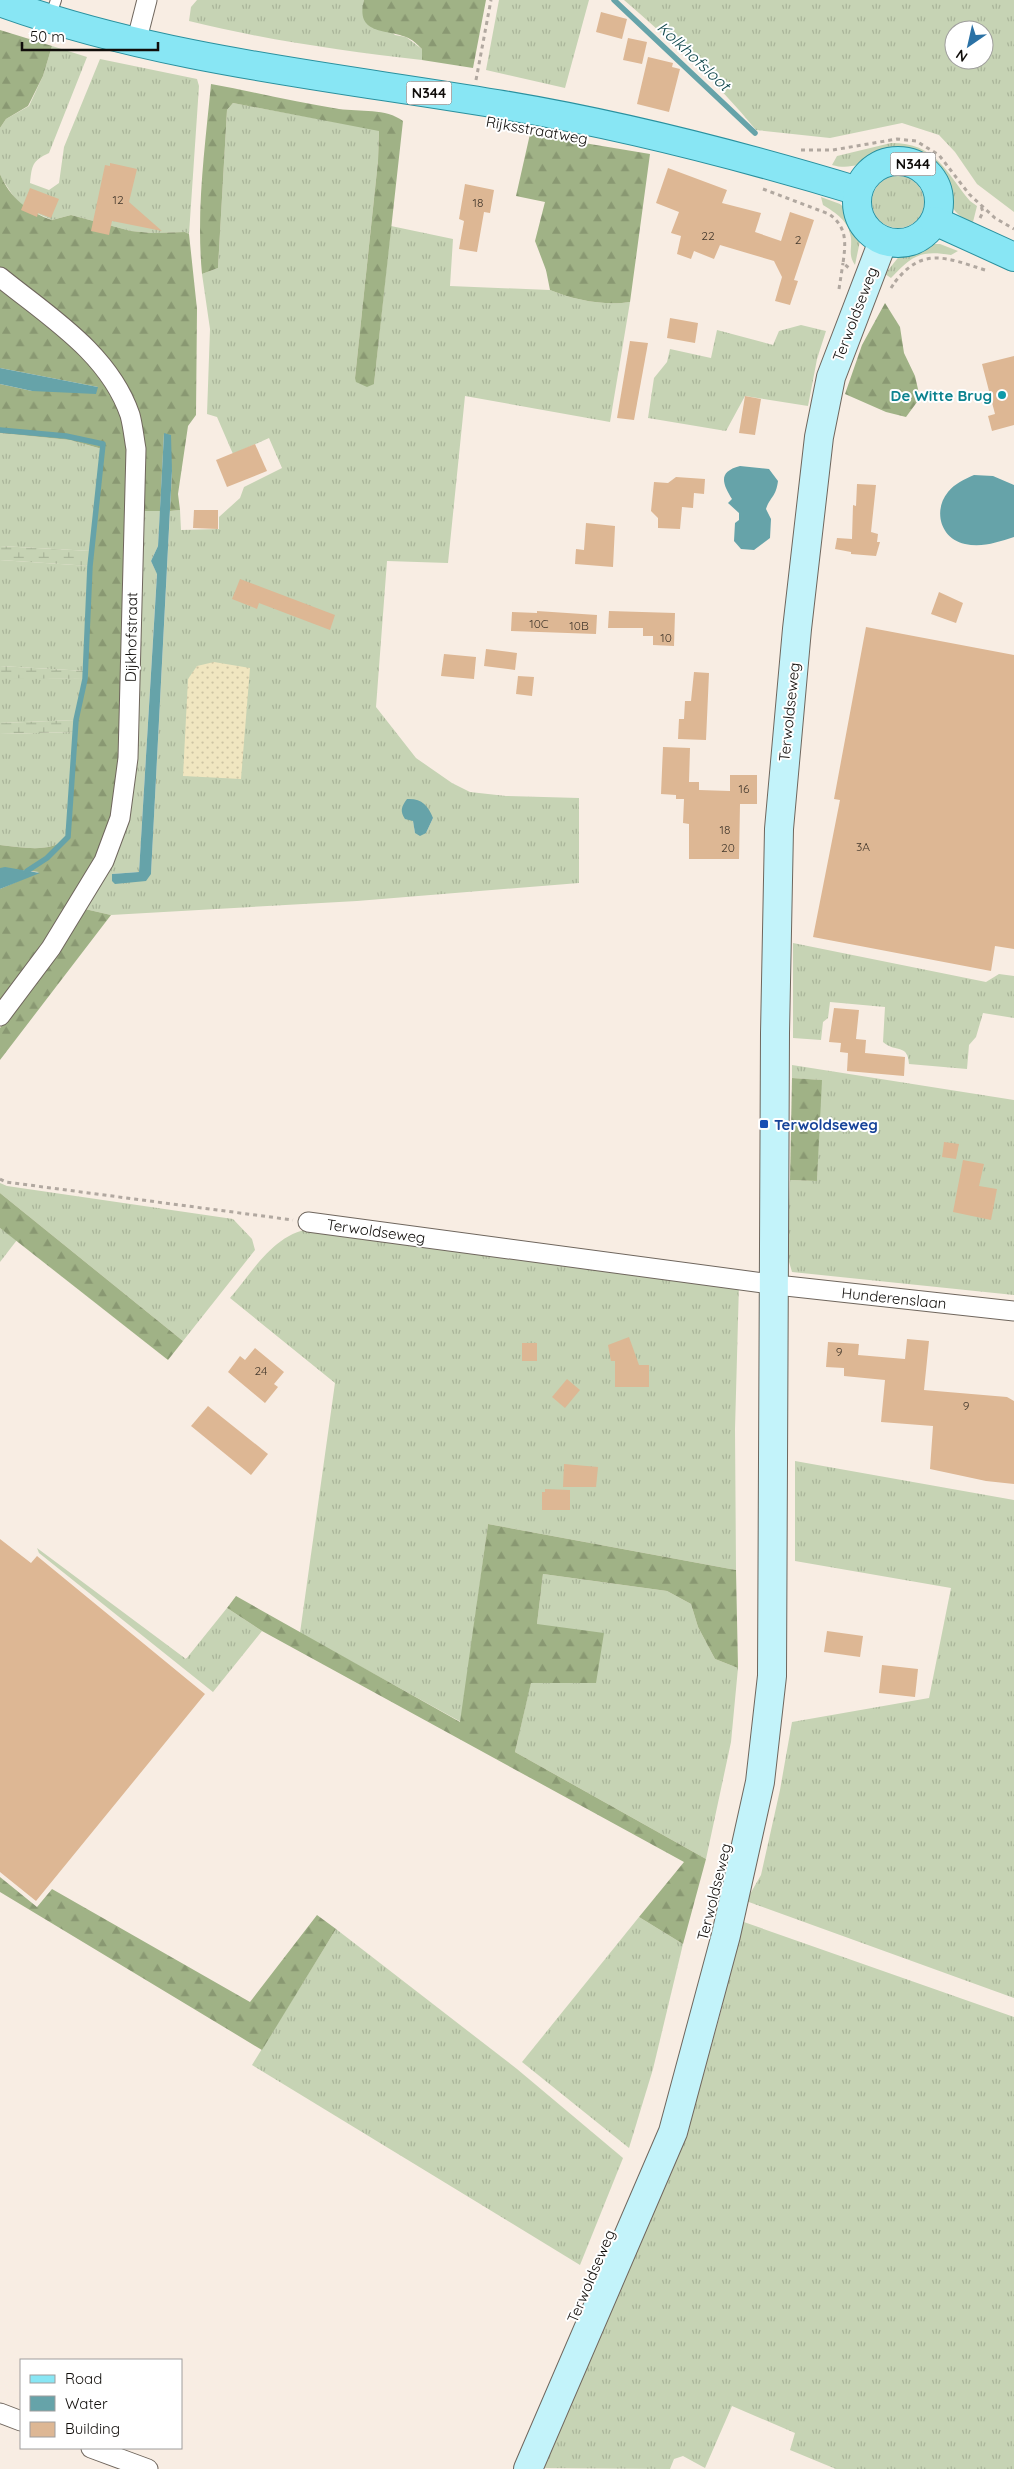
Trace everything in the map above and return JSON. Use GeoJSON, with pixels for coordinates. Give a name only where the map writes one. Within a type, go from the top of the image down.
{"type":"FeatureCollection","features":[{"type":"Feature","properties":{"kind":"main road","name":"Rijksstraatweg"},"geometry":{"type":"LineString","coordinates":[[0,2],[53,10],[136,43],[203,57],[472,100],[615,126],[858,191]]}},
{"type":"Feature","properties":{"kind":"main road","name":"N344"},"geometry":{"type":"LineString","coordinates":[[858,191],[866,175],[873,169],[890,162],[909,162],[925,171],[936,185],[940,204],[935,221]]}},
{"type":"Feature","properties":{"kind":"main road"},"geometry":{"type":"LineString","coordinates":[[858,191],[857,209],[863,225],[875,237],[883,241],[898,244],[913,241],[926,233],[935,221],[1014,257]]}},
{"type":"Feature","properties":{"kind":"main road","name":"Terwoldseweg"},"geometry":{"type":"LineString","coordinates":[[528,2469],[673,2132],[726,1935],[760,1782],[772,1676],[777,878],[783,770],[819,437],[827,393],[831,377],[868,276],[883,241]]}},
{"type":"Feature","properties":{"kind":"street"},"geometry":{"type":"LineString","coordinates":[[136,43],[148,0]]}},
{"type":"Feature","properties":{"kind":"street","name":"Dijkhofstraat"},"geometry":{"type":"LineString","coordinates":[[0,277],[88,349],[114,380],[130,416],[136,449],[128,758],[120,818],[104,861],[51,948],[0,1016]]}},
{"type":"Feature","properties":{"kind":"street","name":"Terwoldseweg"},"geometry":{"type":"LineString","coordinates":[[308,1222],[773,1284]]}},
{"type":"Feature","properties":{"kind":"street","name":"Hunderenslaan"},"geometry":{"type":"LineString","coordinates":[[773,1284],[1014,1311]]}},
{"type":"Feature","properties":{"kind":"street"},"geometry":{"type":"LineString","coordinates":[[0,2413],[20,2421]]}},
{"type":"Feature","properties":{"kind":"street"},"geometry":{"type":"LineString","coordinates":[[94,2449],[148,2469]]}},
{"type":"Feature","properties":{"kind":"path"},"geometry":{"type":"LineString","coordinates":[[472,100],[491,0]]}},
{"type":"Feature","properties":{"kind":"path"},"geometry":{"type":"LineString","coordinates":[[833,150],[897,139],[916,141],[939,155],[969,194],[995,218],[1014,229]]}},
{"type":"Feature","properties":{"kind":"path"},"geometry":{"type":"LineString","coordinates":[[756,186],[829,214],[837,220],[844,232],[844,264],[868,276],[892,284],[914,262],[935,258],[987,271]]}},
{"type":"Feature","properties":{"kind":"path","name":"Terwoldseweg"},"geometry":{"type":"LineString","coordinates":[[0,1179],[6,1182],[308,1222]]}},
{"type":"Feature","properties":{"kind":"green space"},"geometry":{"type":"Polygon","coordinates":[[[197,0],[364,0],[363,6],[395,35],[406,37],[422,49],[422,60],[305,44],[189,21],[191,7],[197,0]]]}},
{"type":"Feature","properties":{"kind":"green space"},"geometry":{"type":"Polygon","coordinates":[[[364,0],[486,0],[473,68],[422,60],[422,49],[415,42],[406,37],[374,29],[368,25],[362,11],[364,0]]]}},
{"type":"Feature","properties":{"kind":"green space"},"geometry":{"type":"Polygon","coordinates":[[[499,0],[589,0],[565,88],[486,70],[499,0]]]}},
{"type":"Feature","properties":{"kind":"green space"},"geometry":{"type":"Polygon","coordinates":[[[624,0],[1014,0],[1014,212],[977,184],[955,152],[939,135],[902,123],[830,138],[756,130],[709,78],[624,0]]]}},
{"type":"Feature","properties":{"kind":"green space"},"geometry":{"type":"Polygon","coordinates":[[[0,30],[52,46],[43,76],[28,106],[6,119],[0,128],[0,30]]]}},
{"type":"Feature","properties":{"kind":"green space"},"geometry":{"type":"Polygon","coordinates":[[[52,46],[87,57],[49,153],[34,164],[30,183],[49,190],[59,183],[64,147],[100,59],[197,79],[199,86],[189,234],[185,232],[152,233],[131,231],[71,215],[52,220],[25,208],[14,197],[0,174],[0,128],[6,119],[29,106],[43,76],[52,46]]]}},
{"type":"Feature","properties":{"kind":"green space"},"geometry":{"type":"Polygon","coordinates":[[[211,84],[339,109],[381,112],[403,121],[374,384],[367,387],[356,382],[355,378],[378,161],[379,131],[233,103],[227,110],[218,268],[202,274],[200,250],[201,203],[211,84]]]}},
{"type":"Feature","properties":{"kind":"green space"},"geometry":{"type":"Polygon","coordinates":[[[233,103],[379,130],[378,161],[355,378],[374,384],[391,226],[453,239],[450,286],[550,290],[569,297],[590,301],[630,302],[610,422],[465,396],[448,563],[387,561],[376,707],[416,758],[452,783],[470,792],[506,796],[579,798],[579,883],[357,901],[111,915],[85,909],[121,841],[131,811],[141,617],[142,511],[160,511],[158,546],[151,561],[157,573],[139,872],[112,874],[151,874],[170,511],[180,510],[181,530],[219,529],[219,517],[240,498],[244,487],[282,468],[269,438],[233,454],[217,417],[207,414],[210,329],[202,274],[218,268],[227,110],[233,103]],[[433,818],[413,820],[415,833],[426,833],[433,818]]]}},
{"type":"Feature","properties":{"kind":"green space"},"geometry":{"type":"Polygon","coordinates":[[[530,134],[650,154],[630,302],[590,301],[569,297],[550,290],[546,270],[535,241],[545,202],[516,196],[530,134]]]}},
{"type":"Feature","properties":{"kind":"green space"},"geometry":{"type":"Polygon","coordinates":[[[891,143],[906,144],[919,148],[929,153],[938,161],[970,201],[977,206],[973,222],[960,216],[953,208],[938,176],[927,162],[917,156],[905,152],[894,152],[855,166],[832,165],[837,156],[891,143]]]}},
{"type":"Feature","properties":{"kind":"green space"},"geometry":{"type":"Polygon","coordinates":[[[0,174],[9,190],[21,203],[35,213],[52,220],[71,215],[131,231],[152,233],[185,232],[189,234],[197,309],[196,415],[188,426],[178,494],[180,510],[170,511],[172,471],[164,433],[160,511],[142,511],[140,422],[51,310],[0,268],[0,174]]]}},
{"type":"Feature","properties":{"kind":"green space"},"geometry":{"type":"Polygon","coordinates":[[[898,176],[912,180],[920,188],[924,202],[920,216],[912,224],[898,228],[884,224],[876,216],[872,202],[876,188],[884,180],[898,176]]]}},
{"type":"Feature","properties":{"kind":"green space"},"geometry":{"type":"Polygon","coordinates":[[[821,197],[840,204],[850,213],[860,241],[855,265],[851,255],[851,238],[848,227],[837,214],[823,205],[821,197]]]}},
{"type":"Feature","properties":{"kind":"green space"},"geometry":{"type":"Polygon","coordinates":[[[924,244],[940,244],[958,251],[951,255],[923,254],[905,264],[891,278],[885,274],[901,254],[924,244]]]}},
{"type":"Feature","properties":{"kind":"green space"},"geometry":{"type":"Polygon","coordinates":[[[0,283],[84,354],[103,380],[118,406],[129,449],[133,566],[116,808],[97,858],[65,914],[0,1001],[0,889],[39,872],[0,868],[0,845],[45,848],[53,846],[68,837],[76,720],[85,679],[90,566],[102,449],[70,440],[0,433],[0,384],[32,391],[98,387],[0,368],[0,283]]]}},
{"type":"Feature","properties":{"kind":"green space"},"geometry":{"type":"Polygon","coordinates":[[[885,303],[900,327],[904,353],[915,376],[920,398],[906,417],[886,412],[845,394],[862,345],[885,303]]]}},
{"type":"Feature","properties":{"kind":"green space"},"geometry":{"type":"Polygon","coordinates":[[[801,325],[826,331],[817,359],[808,406],[745,396],[726,431],[648,418],[654,378],[667,362],[670,349],[711,358],[717,330],[773,345],[779,331],[801,325]]]}},
{"type":"Feature","properties":{"kind":"green space"},"geometry":{"type":"Polygon","coordinates":[[[0,433],[70,440],[102,449],[91,551],[0,546],[0,433]]]}},
{"type":"Feature","properties":{"kind":"green space"},"geometry":{"type":"Polygon","coordinates":[[[0,546],[91,551],[90,566],[0,560],[0,546]]]}},
{"type":"Feature","properties":{"kind":"green space"},"geometry":{"type":"Polygon","coordinates":[[[0,560],[90,566],[86,671],[0,666],[0,560]]]}},
{"type":"Feature","properties":{"kind":"green space"},"geometry":{"type":"Polygon","coordinates":[[[0,666],[86,671],[85,679],[0,678],[0,666]]]}},
{"type":"Feature","properties":{"kind":"green space"},"geometry":{"type":"Polygon","coordinates":[[[0,677],[85,679],[76,720],[0,723],[0,677]]]}},
{"type":"Feature","properties":{"kind":"green space"},"geometry":{"type":"Polygon","coordinates":[[[76,720],[75,732],[0,734],[0,723],[76,720]]]}},
{"type":"Feature","properties":{"kind":"green space"},"geometry":{"type":"Polygon","coordinates":[[[75,732],[68,837],[53,846],[45,848],[0,845],[0,734],[75,732]]]}},
{"type":"Feature","properties":{"kind":"green space"},"geometry":{"type":"Polygon","coordinates":[[[85,909],[111,915],[0,1060],[0,1028],[35,984],[85,909]]]}},
{"type":"Feature","properties":{"kind":"green space"},"geometry":{"type":"Polygon","coordinates":[[[793,943],[986,982],[999,974],[1014,976],[1014,1018],[983,1013],[976,1037],[969,1045],[967,1069],[909,1064],[906,1053],[883,1042],[885,1007],[830,1002],[828,1018],[823,1022],[821,1040],[793,1038],[793,943]]]}},
{"type":"Feature","properties":{"kind":"green space"},"geometry":{"type":"Polygon","coordinates":[[[792,1065],[1014,1100],[1014,1295],[792,1272],[787,1255],[790,1180],[817,1181],[821,1080],[792,1078],[792,1065]]]}},
{"type":"Feature","properties":{"kind":"green space"},"geometry":{"type":"Polygon","coordinates":[[[792,1078],[822,1080],[817,1181],[790,1180],[792,1078]]]}},
{"type":"Feature","properties":{"kind":"green space"},"geometry":{"type":"Polygon","coordinates":[[[0,1183],[7,1186],[233,1219],[252,1239],[255,1250],[183,1341],[0,1193],[0,1183]]]}},
{"type":"Feature","properties":{"kind":"green space"},"geometry":{"type":"Polygon","coordinates":[[[0,1193],[183,1341],[168,1360],[0,1228],[0,1193]]]}},
{"type":"Feature","properties":{"kind":"green space"},"geometry":{"type":"Polygon","coordinates":[[[0,1228],[17,1240],[0,1262],[0,1228]]]}},
{"type":"Feature","properties":{"kind":"green space"},"geometry":{"type":"Polygon","coordinates":[[[316,1228],[739,1284],[735,1429],[736,1570],[488,1524],[461,1722],[300,1633],[335,1383],[230,1298],[257,1264],[277,1244],[289,1236],[316,1228]]]}},
{"type":"Feature","properties":{"kind":"green space"},"geometry":{"type":"Polygon","coordinates":[[[795,1461],[1014,1500],[1014,1998],[746,1901],[761,1875],[780,1790],[792,1722],[929,1698],[951,1588],[795,1561],[795,1461]]]}},
{"type":"Feature","properties":{"kind":"green space"},"geometry":{"type":"Polygon","coordinates":[[[488,1524],[736,1570],[738,1668],[715,1659],[698,1627],[691,1604],[667,1591],[543,1574],[537,1624],[604,1633],[596,1683],[531,1683],[515,1752],[706,1859],[683,1944],[639,1917],[684,1862],[262,1631],[227,1608],[236,1596],[460,1722],[488,1524]]]}},
{"type":"Feature","properties":{"kind":"green space"},"geometry":{"type":"Polygon","coordinates":[[[37,1548],[186,1659],[227,1608],[262,1631],[213,1692],[39,1553],[37,1548]]]}},
{"type":"Feature","properties":{"kind":"green space"},"geometry":{"type":"Polygon","coordinates":[[[543,1574],[667,1591],[691,1604],[698,1627],[715,1659],[738,1668],[731,1742],[706,1859],[515,1752],[531,1682],[596,1683],[537,1624],[543,1574]]]}},
{"type":"Feature","properties":{"kind":"green space"},"geometry":{"type":"Polygon","coordinates":[[[0,1877],[37,1907],[52,1889],[250,2002],[317,1915],[336,1929],[262,2050],[0,1892],[0,1877]]]}},
{"type":"Feature","properties":{"kind":"green space"},"geometry":{"type":"Polygon","coordinates":[[[639,1917],[683,1944],[653,2069],[629,2148],[522,2062],[639,1917]]]}},
{"type":"Feature","properties":{"kind":"green space"},"geometry":{"type":"Polygon","coordinates":[[[741,1921],[1014,2017],[1014,2469],[836,2469],[790,2450],[795,2433],[732,2406],[705,2468],[683,2456],[674,2459],[670,2469],[544,2468],[696,2101],[721,2011],[741,1921]]]}},
{"type":"Feature","properties":{"kind":"green space"},"geometry":{"type":"Polygon","coordinates":[[[336,1929],[517,2069],[623,2158],[580,2265],[252,2065],[336,1929]]]}},
{"type":"Feature","properties":{"kind":"sand"},"geometry":{"type":"Polygon","coordinates":[[[214,662],[250,668],[241,779],[183,776],[188,679],[197,666],[214,662]]]}},
{"type":"Feature","properties":{"kind":"water"},"geometry":{"type":"Polygon","coordinates":[[[0,368],[98,387],[96,394],[32,391],[0,384],[0,368]]]}},
{"type":"Feature","properties":{"kind":"water"},"geometry":{"type":"Polygon","coordinates":[[[164,433],[171,435],[172,471],[151,874],[146,881],[115,884],[112,881],[112,874],[139,872],[157,574],[151,561],[158,546],[164,433]]]}},
{"type":"Feature","properties":{"kind":"water"},"geometry":{"type":"Polygon","coordinates":[[[740,466],[769,469],[778,481],[776,490],[766,509],[771,519],[770,538],[754,550],[741,549],[734,541],[735,523],[739,520],[739,513],[728,503],[732,499],[724,479],[728,472],[740,466]]]}},
{"type":"Feature","properties":{"kind":"water"},"geometry":{"type":"Polygon","coordinates":[[[974,475],[993,476],[1014,485],[1014,537],[990,544],[971,545],[956,541],[945,530],[941,523],[940,515],[943,499],[953,487],[974,475]]]}},
{"type":"Feature","properties":{"kind":"water"},"geometry":{"type":"Polygon","coordinates":[[[407,799],[423,803],[429,809],[433,818],[426,833],[420,836],[415,833],[413,821],[405,819],[402,814],[402,807],[407,799]]]}},
{"type":"Feature","properties":{"kind":"water"},"geometry":{"type":"Polygon","coordinates":[[[5,867],[40,873],[0,889],[0,868],[5,867]]]}},
{"type":"Feature","properties":{"kind":"building"},"geometry":{"type":"Polygon","coordinates":[[[601,12],[627,19],[622,39],[596,32],[601,12]]]}},
{"type":"Feature","properties":{"kind":"building"},"geometry":{"type":"Polygon","coordinates":[[[628,38],[647,42],[642,64],[623,60],[628,38]]]}},
{"type":"Feature","properties":{"kind":"building"},"geometry":{"type":"Polygon","coordinates":[[[648,57],[673,63],[672,67],[680,69],[669,112],[637,104],[648,57]]]}},
{"type":"Feature","properties":{"kind":"building"},"geometry":{"type":"Polygon","coordinates":[[[110,163],[137,169],[129,202],[162,231],[112,221],[109,235],[91,231],[105,165],[110,166],[110,163]]]}},
{"type":"Feature","properties":{"kind":"building"},"geometry":{"type":"Polygon","coordinates":[[[668,168],[727,190],[722,203],[761,213],[755,232],[781,241],[790,212],[814,220],[794,280],[798,281],[790,305],[775,301],[782,277],[774,261],[720,245],[714,259],[694,251],[691,259],[677,254],[681,236],[671,233],[679,212],[656,203],[668,168]]]}},
{"type":"Feature","properties":{"kind":"building"},"geometry":{"type":"Polygon","coordinates":[[[465,184],[494,190],[490,213],[484,212],[477,252],[459,249],[464,221],[459,219],[465,184]]]}},
{"type":"Feature","properties":{"kind":"building"},"geometry":{"type":"Polygon","coordinates":[[[30,188],[59,199],[51,218],[38,213],[37,217],[21,210],[30,188]]]}},
{"type":"Feature","properties":{"kind":"building"},"geometry":{"type":"Polygon","coordinates":[[[670,318],[698,323],[695,343],[667,338],[670,318]]]}},
{"type":"Feature","properties":{"kind":"building"},"geometry":{"type":"Polygon","coordinates":[[[630,341],[648,343],[634,420],[617,418],[630,341]]]}},
{"type":"Feature","properties":{"kind":"building","name":"De Witte Brug"},"geometry":{"type":"Polygon","coordinates":[[[1014,356],[1014,425],[992,431],[988,416],[995,414],[982,364],[1014,356]]]}},
{"type":"Feature","properties":{"kind":"building"},"geometry":{"type":"Polygon","coordinates":[[[745,396],[761,399],[755,435],[739,433],[745,396]]]}},
{"type":"Feature","properties":{"kind":"building"},"geometry":{"type":"Polygon","coordinates":[[[255,444],[267,471],[227,487],[216,460],[255,444]]]}},
{"type":"Feature","properties":{"kind":"building"},"geometry":{"type":"Polygon","coordinates":[[[676,477],[705,479],[704,494],[694,493],[693,508],[682,507],[680,529],[658,528],[658,518],[651,511],[654,482],[668,483],[676,477]]]}},
{"type":"Feature","properties":{"kind":"building"},"geometry":{"type":"Polygon","coordinates":[[[857,484],[876,485],[871,532],[878,534],[877,542],[880,542],[876,556],[851,554],[851,552],[835,549],[837,538],[852,539],[853,505],[856,506],[857,484]]]}},
{"type":"Feature","properties":{"kind":"building"},"geometry":{"type":"Polygon","coordinates":[[[194,510],[218,510],[218,529],[193,528],[194,510]]]}},
{"type":"Feature","properties":{"kind":"building"},"geometry":{"type":"Polygon","coordinates":[[[586,523],[615,526],[613,567],[575,564],[576,549],[584,550],[586,523]]]}},
{"type":"Feature","properties":{"kind":"building"},"geometry":{"type":"Polygon","coordinates":[[[240,579],[335,615],[330,630],[259,603],[257,609],[232,599],[240,579]]]}},
{"type":"Feature","properties":{"kind":"building"},"geometry":{"type":"Polygon","coordinates":[[[939,592],[963,603],[956,623],[931,614],[939,592]]]}},
{"type":"Feature","properties":{"kind":"building"},"geometry":{"type":"Polygon","coordinates":[[[537,611],[597,615],[596,634],[511,631],[512,612],[537,613],[537,611]]]}},
{"type":"Feature","properties":{"kind":"building"},"geometry":{"type":"Polygon","coordinates":[[[609,611],[675,613],[674,646],[653,645],[653,636],[643,636],[643,628],[608,628],[609,611]]]}},
{"type":"Feature","properties":{"kind":"building"},"geometry":{"type":"Polygon","coordinates":[[[866,627],[1014,655],[1014,949],[995,946],[991,971],[813,937],[840,800],[834,799],[866,627]]]}},
{"type":"Feature","properties":{"kind":"building"},"geometry":{"type":"Polygon","coordinates":[[[486,649],[517,653],[515,670],[484,666],[486,649]]]}},
{"type":"Feature","properties":{"kind":"building"},"geometry":{"type":"Polygon","coordinates":[[[444,654],[476,657],[474,679],[441,676],[444,654]]]}},
{"type":"Feature","properties":{"kind":"building"},"geometry":{"type":"Polygon","coordinates":[[[694,672],[709,673],[706,740],[678,739],[679,719],[684,719],[685,701],[691,701],[694,672]]]}},
{"type":"Feature","properties":{"kind":"building"},"geometry":{"type":"Polygon","coordinates":[[[518,676],[534,677],[532,696],[516,694],[518,676]]]}},
{"type":"Feature","properties":{"kind":"building"},"geometry":{"type":"Polygon","coordinates":[[[663,747],[690,748],[689,782],[699,782],[699,790],[730,791],[730,775],[757,775],[757,804],[740,804],[739,859],[689,859],[689,824],[683,823],[684,799],[676,799],[676,795],[661,794],[663,747]]]}},
{"type":"Feature","properties":{"kind":"building"},"geometry":{"type":"Polygon","coordinates":[[[834,1008],[859,1010],[856,1039],[866,1040],[865,1053],[905,1057],[904,1076],[847,1071],[848,1053],[840,1052],[841,1043],[829,1042],[834,1008]]]}},
{"type":"Feature","properties":{"kind":"building"},"geometry":{"type":"Polygon","coordinates":[[[944,1142],[959,1144],[956,1159],[942,1157],[944,1142]]]}},
{"type":"Feature","properties":{"kind":"building"},"geometry":{"type":"Polygon","coordinates":[[[963,1160],[984,1164],[979,1186],[997,1189],[991,1220],[953,1212],[963,1160]]]}},
{"type":"Feature","properties":{"kind":"building"},"geometry":{"type":"Polygon","coordinates":[[[629,1337],[639,1365],[649,1365],[649,1387],[615,1387],[615,1361],[611,1361],[608,1345],[629,1337]]]}},
{"type":"Feature","properties":{"kind":"building"},"geometry":{"type":"Polygon","coordinates":[[[907,1339],[929,1341],[924,1390],[1007,1397],[1014,1401],[1014,1484],[986,1481],[930,1469],[933,1426],[881,1422],[885,1380],[844,1376],[844,1368],[826,1367],[828,1342],[859,1344],[858,1355],[905,1359],[907,1339]]]}},
{"type":"Feature","properties":{"kind":"building"},"geometry":{"type":"Polygon","coordinates":[[[522,1343],[537,1343],[537,1361],[522,1361],[522,1343]]]}},
{"type":"Feature","properties":{"kind":"building"},"geometry":{"type":"Polygon","coordinates":[[[255,1348],[284,1372],[274,1384],[278,1387],[265,1403],[228,1372],[240,1356],[245,1360],[255,1348]]]}},
{"type":"Feature","properties":{"kind":"building"},"geometry":{"type":"Polygon","coordinates":[[[567,1379],[580,1390],[565,1408],[552,1397],[567,1379]]]}},
{"type":"Feature","properties":{"kind":"building"},"geometry":{"type":"Polygon","coordinates":[[[208,1406],[268,1454],[251,1475],[191,1426],[208,1406]]]}},
{"type":"Feature","properties":{"kind":"building"},"geometry":{"type":"Polygon","coordinates":[[[564,1464],[598,1467],[596,1487],[563,1487],[564,1464]]]}},
{"type":"Feature","properties":{"kind":"building"},"geometry":{"type":"Polygon","coordinates":[[[545,1489],[570,1490],[570,1510],[542,1510],[542,1492],[545,1492],[545,1489]]]}},
{"type":"Feature","properties":{"kind":"building"},"geometry":{"type":"Polygon","coordinates":[[[0,1539],[31,1563],[37,1556],[205,1694],[36,1901],[0,1872],[0,1539]]]}},
{"type":"Feature","properties":{"kind":"building"},"geometry":{"type":"Polygon","coordinates":[[[827,1631],[863,1636],[860,1657],[824,1652],[827,1631]]]}},
{"type":"Feature","properties":{"kind":"building"},"geometry":{"type":"Polygon","coordinates":[[[882,1665],[918,1669],[915,1697],[879,1693],[882,1665]]]}},
{"type":"Feature","properties":{"kind":"waterway","name":"Kolkhofsloot"},"geometry":{"type":"LineString","coordinates":[[614,0],[755,133]]}},
{"type":"Feature","properties":{"kind":"waterway"},"geometry":{"type":"LineString","coordinates":[[0,430],[66,436],[103,444],[90,566],[85,679],[76,720],[68,837],[47,858],[27,871]]}},
{"type":"Feature","properties":{"kind":"place","name":"De Witte Brug"},"geometry":{"type":"Point","coordinates":[1002,395]}},
{"type":"Feature","properties":{"kind":"place","name":"Terwoldseweg"},"geometry":{"type":"Point","coordinates":[764,1124]}}]}
